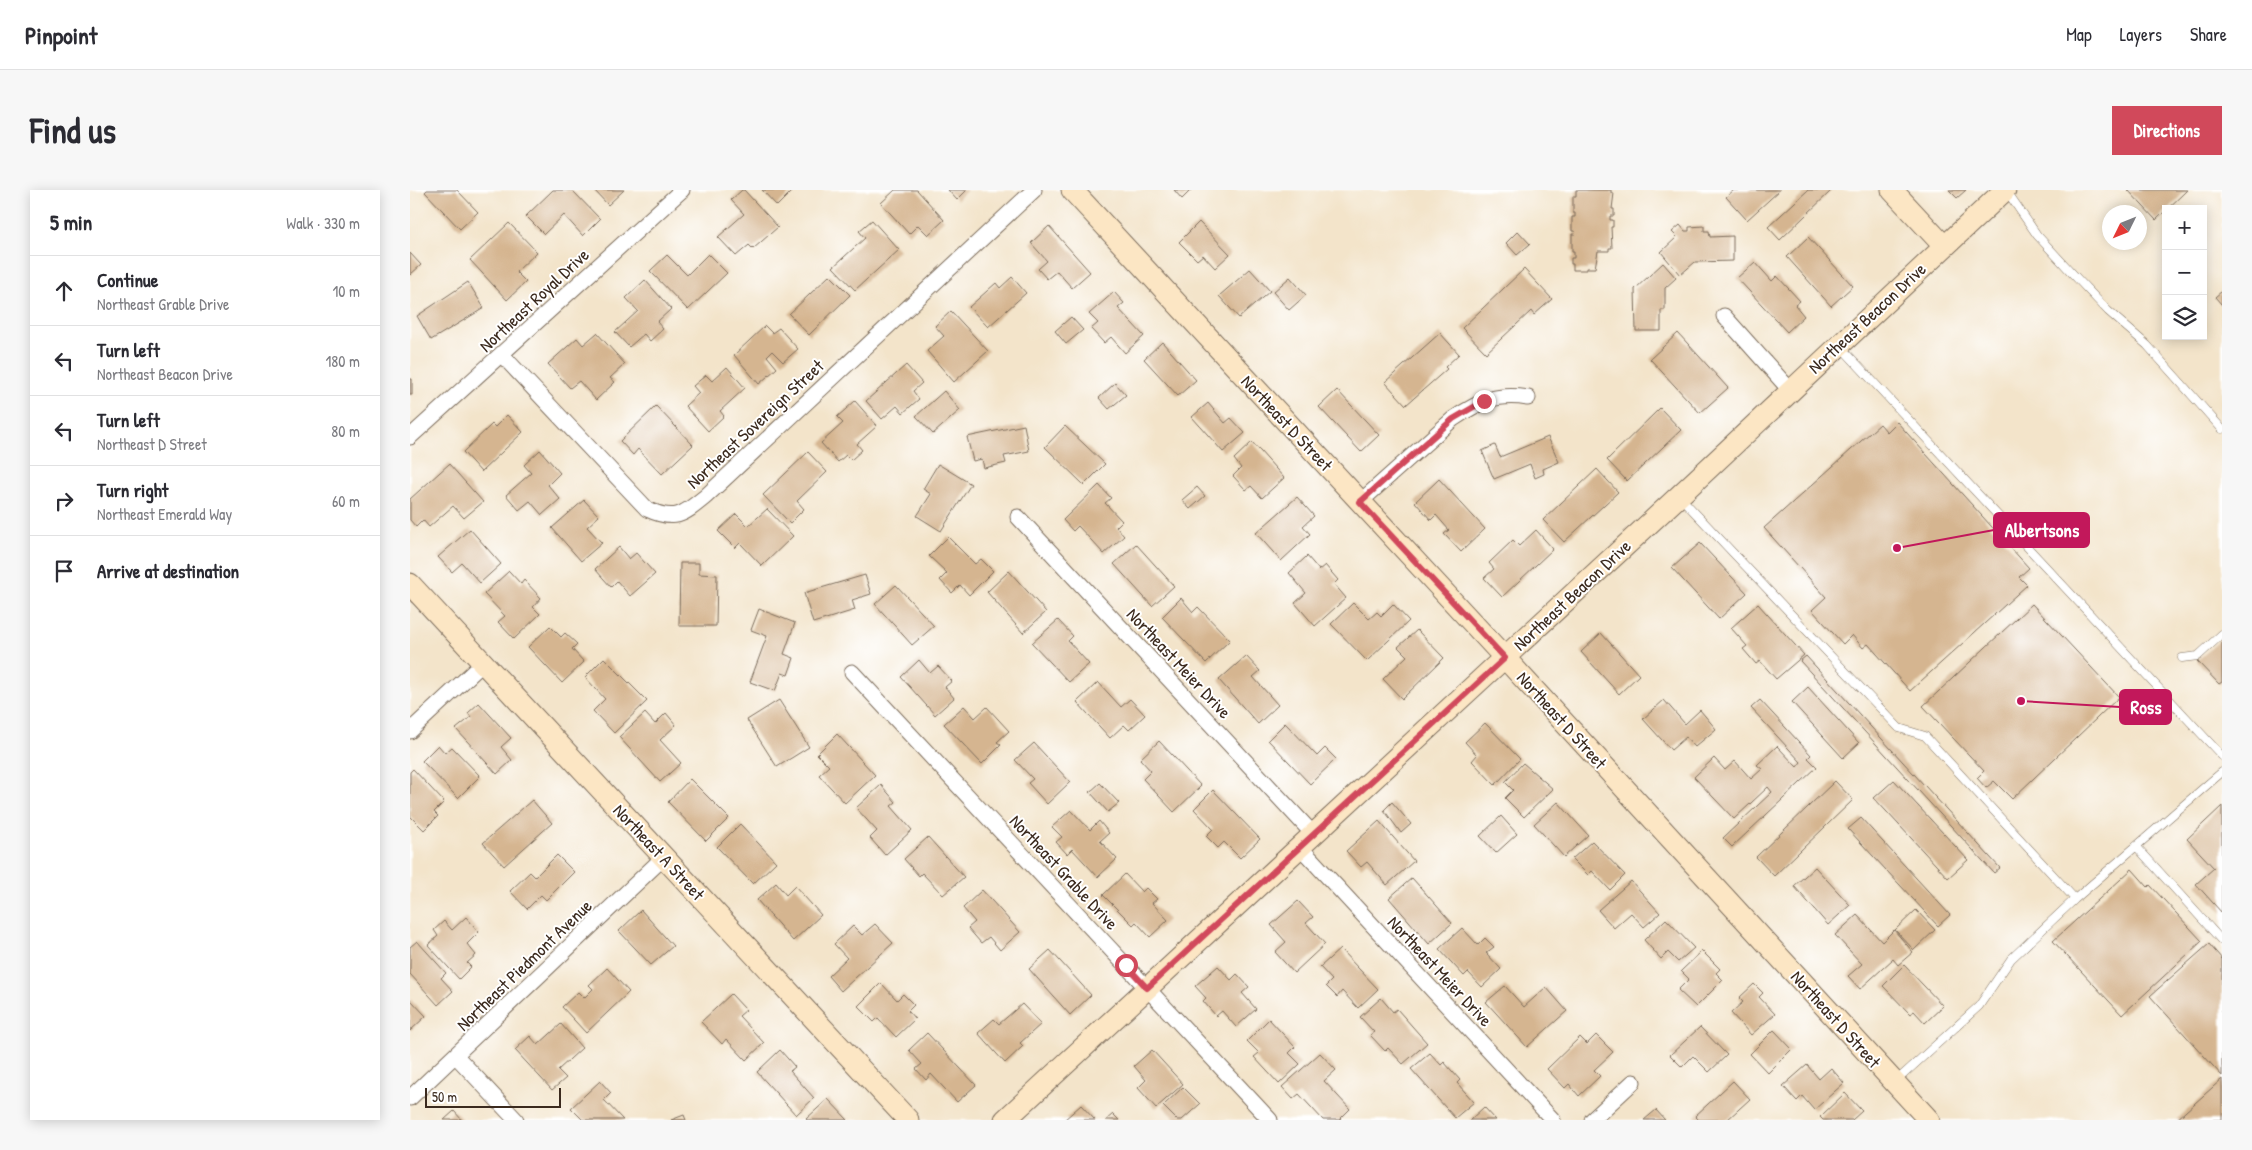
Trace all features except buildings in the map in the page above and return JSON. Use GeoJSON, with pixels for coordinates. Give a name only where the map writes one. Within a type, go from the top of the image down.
{"type":"FeatureCollection","features":[{"type":"Feature","properties":{"kind":"street","name":"Northeast Royal Drive"},"geometry":{"type":"LineString","coordinates":[[410,437],[682,190]]}},
{"type":"Feature","properties":{"kind":"street","name":"Northeast Sovereign Street"},"geometry":{"type":"LineString","coordinates":[[502,355],[647,509],[662,516],[675,517],[687,511],[705,497],[1034,190]]}},
{"type":"Feature","properties":{"kind":"street","name":"Northeast D Street"},"geometry":{"type":"LineString","coordinates":[[1072,190],[1505,658],[1928,1120]]}},
{"type":"Feature","properties":{"kind":"street"},"geometry":{"type":"LineString","coordinates":[[1892,190],[1944,246]]}},
{"type":"Feature","properties":{"kind":"street","name":"Northeast Beacon Drive"},"geometry":{"type":"LineString","coordinates":[[1005,1120],[1505,658],[2006,190]]}},
{"type":"Feature","properties":{"kind":"street"},"geometry":{"type":"LineString","coordinates":[[1724,316],[1790,390]]}},
{"type":"Feature","properties":{"kind":"street"},"geometry":{"type":"LineString","coordinates":[[1360,502],[1453,419],[1469,408],[1484,401],[1508,395],[1528,398]]}},
{"type":"Feature","properties":{"kind":"street","name":"Northeast Meier Drive"},"geometry":{"type":"LineString","coordinates":[[1018,518],[1553,1120]]}},
{"type":"Feature","properties":{"kind":"street","name":"Northeast A Street"},"geometry":{"type":"LineString","coordinates":[[410,584],[908,1120]]}},
{"type":"Feature","properties":{"kind":"street"},"geometry":{"type":"LineString","coordinates":[[410,731],[483,662]]}},
{"type":"Feature","properties":{"kind":"street","name":"Northeast Grable Drive"},"geometry":{"type":"LineString","coordinates":[[852,672],[1270,1120]]}},
{"type":"Feature","properties":{"kind":"street","name":"Northeast Piedmont Avenue"},"geometry":{"type":"LineString","coordinates":[[410,1098],[664,857]]}},
{"type":"Feature","properties":{"kind":"street"},"geometry":{"type":"LineString","coordinates":[[456,1056],[516,1120]]}},
{"type":"Feature","properties":{"kind":"street"},"geometry":{"type":"LineString","coordinates":[[1592,1120],[1633,1082]]}},
{"type":"Feature","properties":{"kind":"lane"},"geometry":{"type":"LineString","coordinates":[[2006,190],[2038,235],[2072,273],[2108,311],[2147,345],[2222,428]]}},
{"type":"Feature","properties":{"kind":"lane"},"geometry":{"type":"LineString","coordinates":[[1838,345],[2222,756]]}},
{"type":"Feature","properties":{"kind":"lane"},"geometry":{"type":"LineString","coordinates":[[1679,496],[1899,728],[1925,736],[2075,898]]}},
{"type":"Feature","properties":{"kind":"lane"},"geometry":{"type":"LineString","coordinates":[[2182,658],[2198,656],[2222,634]]}},
{"type":"Feature","properties":{"kind":"lane"},"geometry":{"type":"LineString","coordinates":[[1894,1083],[1979,1006],[2011,959],[2075,898],[2222,772]]}},
{"type":"Feature","properties":{"kind":"lane"},"geometry":{"type":"LineString","coordinates":[[2136,846],[2222,941]]}},
{"type":"Feature","properties":{"kind":"place","name":"Albertsons"},"geometry":{"type":"Point","coordinates":[1897,548]}},
{"type":"Feature","properties":{"kind":"place","name":"Ross"},"geometry":{"type":"Point","coordinates":[2021,701]}},
{"type":"Feature","properties":{"kind":"route"},"geometry":{"type":"LineString","coordinates":[[1126,965],[1147,988],[1505,658],[1360,502],[1453,419],[1484,401]]}}]}
